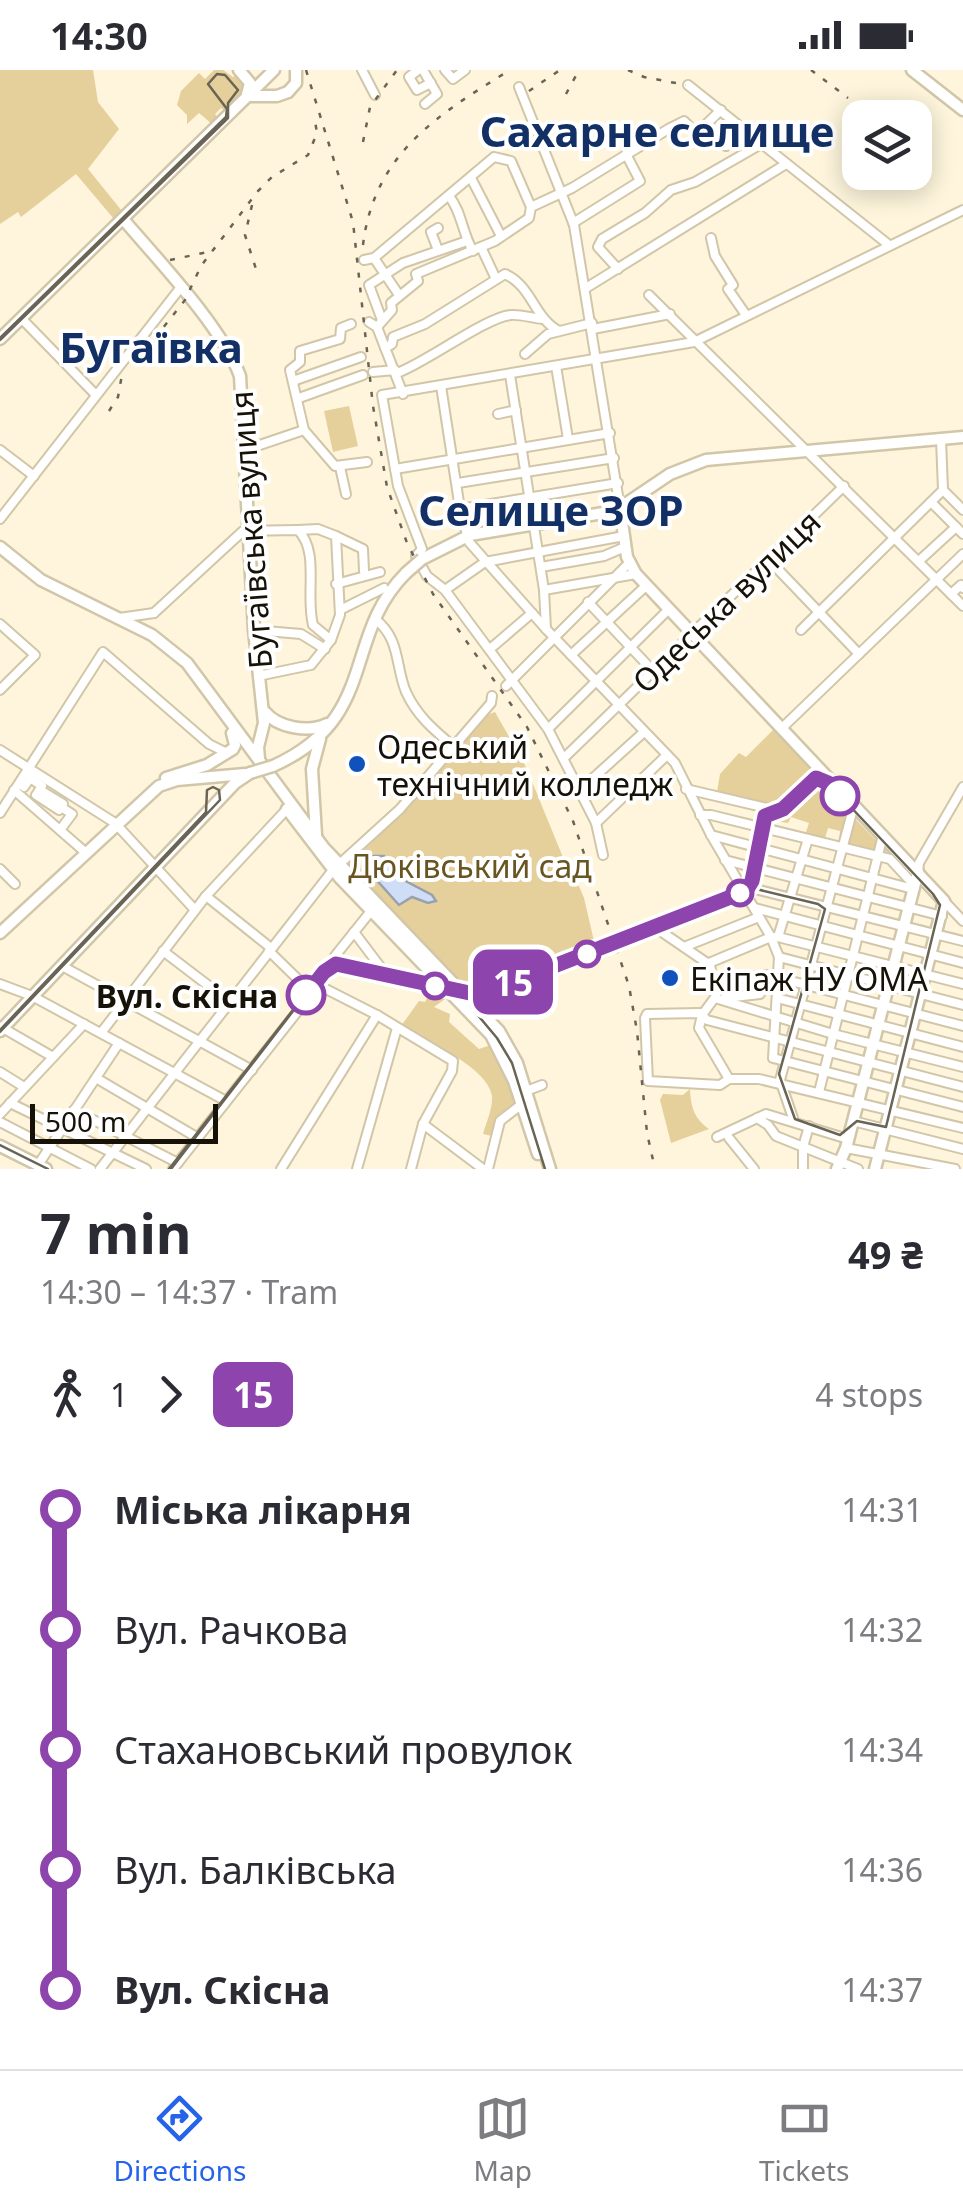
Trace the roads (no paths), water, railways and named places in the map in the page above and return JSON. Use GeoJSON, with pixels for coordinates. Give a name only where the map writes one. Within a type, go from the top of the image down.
{"type":"FeatureCollection","features":[{"type":"Feature","properties":{"kind":"main road"},"geometry":{"type":"LineString","coordinates":[[242,70],[257,76],[270,71]]}},
{"type":"Feature","properties":{"kind":"main road"},"geometry":{"type":"LineString","coordinates":[[242,70],[250,83],[247,97]]}},
{"type":"Feature","properties":{"kind":"main road"},"geometry":{"type":"LineString","coordinates":[[247,97],[288,92],[296,83],[296,70]]}},
{"type":"Feature","properties":{"kind":"main road"},"geometry":{"type":"LineString","coordinates":[[912,70],[963,110]]}},
{"type":"Feature","properties":{"kind":"main road"},"geometry":{"type":"LineString","coordinates":[[270,71],[272,87],[280,93],[288,92]]}},
{"type":"Feature","properties":{"kind":"main road"},"geometry":{"type":"LineString","coordinates":[[0,339],[270,71]]}},
{"type":"Feature","properties":{"kind":"main road","name":"Бугаївська вулиця"},"geometry":{"type":"LineString","coordinates":[[123,219],[181,287],[239,372],[254,630],[264,728],[254,767]]}},
{"type":"Feature","properties":{"kind":"main road"},"geometry":{"type":"LineString","coordinates":[[316,838],[314,749],[356,679],[375,619],[406,572],[422,559],[466,537],[620,508],[664,478],[695,464],[963,437]]}},
{"type":"Feature","properties":{"kind":"main road"},"geometry":{"type":"LineString","coordinates":[[620,508],[629,563],[636,574],[916,866],[944,901],[875,1169]]}},
{"type":"Feature","properties":{"kind":"main road"},"geometry":{"type":"LineString","coordinates":[[0,550],[41,580],[152,635],[187,662],[238,736],[254,767],[336,867],[438,979]]}},
{"type":"Feature","properties":{"kind":"main road"},"geometry":{"type":"LineString","coordinates":[[0,550],[49,590],[165,650],[238,736],[254,738],[270,724],[279,723]]}},
{"type":"Feature","properties":{"kind":"main road"},"geometry":{"type":"LineString","coordinates":[[262,706],[268,717],[296,727],[317,728],[336,717]]}},
{"type":"Feature","properties":{"kind":"main road"},"geometry":{"type":"LineString","coordinates":[[292,756],[304,740],[304,734],[296,727]]}},
{"type":"Feature","properties":{"kind":"main road"},"geometry":{"type":"LineString","coordinates":[[224,755],[220,763],[223,768],[272,766],[326,730]]}},
{"type":"Feature","properties":{"kind":"main road"},"geometry":{"type":"LineString","coordinates":[[0,933],[171,775],[203,767],[224,755],[236,745],[238,736]]}},
{"type":"Feature","properties":{"kind":"main road"},"geometry":{"type":"LineString","coordinates":[[292,756],[307,758],[312,769]]}},
{"type":"Feature","properties":{"kind":"main road"},"geometry":{"type":"LineString","coordinates":[[158,786],[254,767]]}},
{"type":"Feature","properties":{"kind":"main road"},"geometry":{"type":"LineString","coordinates":[[1,1028],[254,767]]}},
{"type":"Feature","properties":{"kind":"main road"},"geometry":{"type":"LineString","coordinates":[[289,806],[305,806],[312,793]]}},
{"type":"Feature","properties":{"kind":"main road"},"geometry":{"type":"LineString","coordinates":[[289,806],[371,911],[438,979],[478,1000],[508,1044],[526,1091],[546,1169]]}},
{"type":"Feature","properties":{"kind":"main road"},"geometry":{"type":"LineString","coordinates":[[839,1165],[909,909],[916,866]]}},
{"type":"Feature","properties":{"kind":"main road"},"geometry":{"type":"LineString","coordinates":[[457,992],[499,1046],[546,1169]]}},
{"type":"Feature","properties":{"kind":"main road"},"geometry":{"type":"LineString","coordinates":[[0,1146],[35,1166]]}},
{"type":"Feature","properties":{"kind":"street"},"geometry":{"type":"LineString","coordinates":[[425,104],[437,96],[431,83],[421,70],[409,77],[417,90],[431,83]]}},
{"type":"Feature","properties":{"kind":"street"},"geometry":{"type":"LineString","coordinates":[[446,70],[453,79],[465,70]]}},
{"type":"Feature","properties":{"kind":"street"},"geometry":{"type":"LineString","coordinates":[[363,72],[375,95]]}},
{"type":"Feature","properties":{"kind":"street"},"geometry":{"type":"LineString","coordinates":[[688,85],[889,245]]}},
{"type":"Feature","properties":{"kind":"street"},"geometry":{"type":"LineString","coordinates":[[518,87],[573,223],[620,508]]}},
{"type":"Feature","properties":{"kind":"street"},"geometry":{"type":"LineString","coordinates":[[697,132],[721,110]]}},
{"type":"Feature","properties":{"kind":"street"},"geometry":{"type":"LineString","coordinates":[[532,207],[684,122],[726,146],[749,132]]}},
{"type":"Feature","properties":{"kind":"street"},"geometry":{"type":"LineString","coordinates":[[618,268],[598,247],[602,239],[645,213],[670,190],[695,182],[763,144]]}},
{"type":"Feature","properties":{"kind":"street"},"geometry":{"type":"LineString","coordinates":[[573,223],[640,181],[626,154]]}},
{"type":"Feature","properties":{"kind":"street"},"geometry":{"type":"LineString","coordinates":[[399,295],[387,273],[369,259],[494,157],[508,159],[532,207],[529,218],[477,249],[418,273]]}},
{"type":"Feature","properties":{"kind":"street"},"geometry":{"type":"LineString","coordinates":[[586,288],[786,164]]}},
{"type":"Feature","properties":{"kind":"street"},"geometry":{"type":"LineString","coordinates":[[471,178],[501,236]]}},
{"type":"Feature","properties":{"kind":"street"},"geometry":{"type":"LineString","coordinates":[[449,196],[458,210],[466,241],[477,249],[496,279]]}},
{"type":"Feature","properties":{"kind":"street"},"geometry":{"type":"LineString","coordinates":[[603,855],[596,823],[548,729],[444,590],[427,576],[416,556],[422,549],[398,486],[382,396],[694,342],[963,210]]}},
{"type":"Feature","properties":{"kind":"street"},"geometry":{"type":"LineString","coordinates":[[485,228],[495,225]]}},
{"type":"Feature","properties":{"kind":"street"},"geometry":{"type":"LineString","coordinates":[[438,228],[431,232],[438,250]]}},
{"type":"Feature","properties":{"kind":"street"},"geometry":{"type":"LineString","coordinates":[[710,238],[715,256],[732,284],[728,289],[746,316]]}},
{"type":"Feature","properties":{"kind":"street"},"geometry":{"type":"LineString","coordinates":[[404,394],[376,323],[368,286],[409,261],[466,241]]}},
{"type":"Feature","properties":{"kind":"street"},"geometry":{"type":"LineString","coordinates":[[376,323],[392,310],[391,303],[399,295],[418,281],[418,273],[409,261]]}},
{"type":"Feature","properties":{"kind":"street"},"geometry":{"type":"LineString","coordinates":[[385,348],[392,344],[395,334],[432,320],[505,274],[520,282],[542,318],[559,331]]}},
{"type":"Feature","properties":{"kind":"street"},"geometry":{"type":"LineString","coordinates":[[0,519],[181,287]]}},
{"type":"Feature","properties":{"kind":"street"},"geometry":{"type":"LineString","coordinates":[[649,295],[963,606]]}},
{"type":"Feature","properties":{"kind":"street"},"geometry":{"type":"LineString","coordinates":[[525,354],[540,339],[559,331],[670,314]]}},
{"type":"Feature","properties":{"kind":"street"},"geometry":{"type":"LineString","coordinates":[[298,398],[368,373],[396,372],[421,364],[508,315],[542,318]]}},
{"type":"Feature","properties":{"kind":"street"},"geometry":{"type":"LineString","coordinates":[[21,318],[96,395]]}},
{"type":"Feature","properties":{"kind":"street"},"geometry":{"type":"LineString","coordinates":[[351,324],[342,328],[340,339],[301,350],[300,362],[290,370],[304,430],[336,466],[367,462]]}},
{"type":"Feature","properties":{"kind":"street"},"geometry":{"type":"LineString","coordinates":[[292,381],[361,357]]}},
{"type":"Feature","properties":{"kind":"street"},"geometry":{"type":"LineString","coordinates":[[556,366],[568,440]]}},
{"type":"Feature","properties":{"kind":"street"},"geometry":{"type":"LineString","coordinates":[[510,375],[541,567],[546,629]]}},
{"type":"Feature","properties":{"kind":"street"},"geometry":{"type":"LineString","coordinates":[[441,386],[466,537],[554,638],[675,763],[711,836],[774,936],[778,978],[772,1055],[784,1062],[963,1108]]}},
{"type":"Feature","properties":{"kind":"street"},"geometry":{"type":"LineString","coordinates":[[498,414],[516,410]]}},
{"type":"Feature","properties":{"kind":"street"},"geometry":{"type":"LineString","coordinates":[[270,426],[274,440]]}},
{"type":"Feature","properties":{"kind":"street"},"geometry":{"type":"LineString","coordinates":[[245,450],[304,430]]}},
{"type":"Feature","properties":{"kind":"street"},"geometry":{"type":"LineString","coordinates":[[395,469],[610,433]]}},
{"type":"Feature","properties":{"kind":"street"},"geometry":{"type":"LineString","coordinates":[[941,439],[944,490],[963,510]]}},
{"type":"Feature","properties":{"kind":"street"},"geometry":{"type":"LineString","coordinates":[[0,450],[34,476]]}},
{"type":"Feature","properties":{"kind":"street"},"geometry":{"type":"LineString","coordinates":[[458,483],[614,458]]}},
{"type":"Feature","properties":{"kind":"street"},"geometry":{"type":"LineString","coordinates":[[340,467],[346,494]]}},
{"type":"Feature","properties":{"kind":"street"},"geometry":{"type":"LineString","coordinates":[[460,509],[618,483]]}},
{"type":"Feature","properties":{"kind":"street","name":"Одеська вулиця"},"geometry":{"type":"LineString","coordinates":[[564,758],[844,486]]}},
{"type":"Feature","properties":{"kind":"street"},"geometry":{"type":"LineString","coordinates":[[801,630],[944,490]]}},
{"type":"Feature","properties":{"kind":"street"},"geometry":{"type":"LineString","coordinates":[[920,560],[959,530],[931,502]]}},
{"type":"Feature","properties":{"kind":"street"},"geometry":{"type":"LineString","coordinates":[[117,618],[154,613],[238,534],[249,530],[318,529],[363,549],[364,571]]}},
{"type":"Feature","properties":{"kind":"street"},"geometry":{"type":"LineString","coordinates":[[298,530],[308,542],[311,557],[308,578],[314,625],[331,640]]}},
{"type":"Feature","properties":{"kind":"street"},"geometry":{"type":"LineString","coordinates":[[258,676],[311,666],[331,640],[340,610],[336,536]]}},
{"type":"Feature","properties":{"kind":"street"},"geometry":{"type":"LineString","coordinates":[[444,590],[485,562],[538,551],[624,542]]}},
{"type":"Feature","properties":{"kind":"street"},"geometry":{"type":"LineString","coordinates":[[541,567],[604,556],[624,542]]}},
{"type":"Feature","properties":{"kind":"street"},"geometry":{"type":"LineString","coordinates":[[782,728],[963,554]]}},
{"type":"Feature","properties":{"kind":"street"},"geometry":{"type":"LineString","coordinates":[[768,560],[858,654]]}},
{"type":"Feature","properties":{"kind":"street"},"geometry":{"type":"LineString","coordinates":[[506,686],[629,563]]}},
{"type":"Feature","properties":{"kind":"street"},"geometry":{"type":"LineString","coordinates":[[336,584],[380,572]]}},
{"type":"Feature","properties":{"kind":"street"},"geometry":{"type":"LineString","coordinates":[[544,590],[636,574]]}},
{"type":"Feature","properties":{"kind":"street"},"geometry":{"type":"LineString","coordinates":[[951,594],[960,585],[963,588]]}},
{"type":"Feature","properties":{"kind":"street"},"geometry":{"type":"LineString","coordinates":[[572,656],[646,586]]}},
{"type":"Feature","properties":{"kind":"street"},"geometry":{"type":"LineString","coordinates":[[340,610],[384,588]]}},
{"type":"Feature","properties":{"kind":"street"},"geometry":{"type":"LineString","coordinates":[[588,602],[654,672]]}},
{"type":"Feature","properties":{"kind":"street"},"geometry":{"type":"LineString","coordinates":[[548,729],[669,609]]}},
{"type":"Feature","properties":{"kind":"street"},"geometry":{"type":"LineString","coordinates":[[152,635],[154,613]]}},
{"type":"Feature","properties":{"kind":"street"},"geometry":{"type":"LineString","coordinates":[[490,649],[532,613]]}},
{"type":"Feature","properties":{"kind":"street"},"geometry":{"type":"LineString","coordinates":[[375,619],[388,632],[401,664],[399,674],[418,714],[454,747]]}},
{"type":"Feature","properties":{"kind":"street"},"geometry":{"type":"LineString","coordinates":[[0,624],[35,654],[0,690]]}},
{"type":"Feature","properties":{"kind":"street"},"geometry":{"type":"LineString","coordinates":[[254,630],[301,634],[325,649]]}},
{"type":"Feature","properties":{"kind":"street"},"geometry":{"type":"LineString","coordinates":[[19,789],[104,652],[224,755]]}},
{"type":"Feature","properties":{"kind":"street"},"geometry":{"type":"LineString","coordinates":[[100,1169],[336,867],[400,809],[491,703],[492,696]]}},
{"type":"Feature","properties":{"kind":"street"},"geometry":{"type":"LineString","coordinates":[[580,790],[644,732]]}},
{"type":"Feature","properties":{"kind":"street"},"geometry":{"type":"LineString","coordinates":[[0,750],[116,823],[195,910]]}},
{"type":"Feature","properties":{"kind":"street"},"geometry":{"type":"LineString","coordinates":[[596,823],[667,756]]}},
{"type":"Feature","properties":{"kind":"street"},"geometry":{"type":"LineString","coordinates":[[686,789],[770,809],[784,804],[820,769]]}},
{"type":"Feature","properties":{"kind":"street"},"geometry":{"type":"LineString","coordinates":[[0,814],[30,778],[42,786],[30,804]]}},
{"type":"Feature","properties":{"kind":"street"},"geometry":{"type":"LineString","coordinates":[[916,866],[963,787]]}},
{"type":"Feature","properties":{"kind":"street"},"geometry":{"type":"LineString","coordinates":[[19,789],[30,804],[84,852]]}},
{"type":"Feature","properties":{"kind":"street"},"geometry":{"type":"LineString","coordinates":[[38,792],[59,810],[61,807],[72,814],[60,830]]}},
{"type":"Feature","properties":{"kind":"street"},"geometry":{"type":"LineString","coordinates":[[712,814],[715,795]]}},
{"type":"Feature","properties":{"kind":"street"},"geometry":{"type":"LineString","coordinates":[[794,1121],[780,1082],[854,804]]}},
{"type":"Feature","properties":{"kind":"street"},"geometry":{"type":"LineString","coordinates":[[101,1033],[206,896],[289,806]]}},
{"type":"Feature","properties":{"kind":"street"},"geometry":{"type":"LineString","coordinates":[[749,891],[770,809]]}},
{"type":"Feature","properties":{"kind":"street"},"geometry":{"type":"LineString","coordinates":[[700,815],[712,814],[890,859],[914,888]]}},
{"type":"Feature","properties":{"kind":"street"},"geometry":{"type":"LineString","coordinates":[[819,1092],[884,835]]}},
{"type":"Feature","properties":{"kind":"street"},"geometry":{"type":"LineString","coordinates":[[711,836],[914,888]]}},
{"type":"Feature","properties":{"kind":"street"},"geometry":{"type":"LineString","coordinates":[[774,936],[808,839]]}},
{"type":"Feature","properties":{"kind":"street"},"geometry":{"type":"LineString","coordinates":[[725,860],[942,916]]}},
{"type":"Feature","properties":{"kind":"street"},"geometry":{"type":"LineString","coordinates":[[0,869],[15,884]]}},
{"type":"Feature","properties":{"kind":"street"},"geometry":{"type":"LineString","coordinates":[[478,1000],[749,891],[790,897],[963,941]]}},
{"type":"Feature","properties":{"kind":"street"},"geometry":{"type":"LineString","coordinates":[[206,896],[315,989],[377,1015],[450,1059],[453,1064],[423,1124],[412,1169]]}},
{"type":"Feature","properties":{"kind":"street"},"geometry":{"type":"LineString","coordinates":[[944,901],[963,920]]}},
{"type":"Feature","properties":{"kind":"street"},"geometry":{"type":"LineString","coordinates":[[335,964],[334,959],[371,911]]}},
{"type":"Feature","properties":{"kind":"street"},"geometry":{"type":"LineString","coordinates":[[684,947],[757,912],[963,962]]}},
{"type":"Feature","properties":{"kind":"street"},"geometry":{"type":"LineString","coordinates":[[656,928],[709,963],[718,998]]}},
{"type":"Feature","properties":{"kind":"street"},"geometry":{"type":"LineString","coordinates":[[354,932],[385,973]]}},
{"type":"Feature","properties":{"kind":"street"},"geometry":{"type":"LineString","coordinates":[[709,963],[774,936],[963,984]]}},
{"type":"Feature","properties":{"kind":"street"},"geometry":{"type":"LineString","coordinates":[[163,951],[230,1002]]}},
{"type":"Feature","properties":{"kind":"street"},"geometry":{"type":"LineString","coordinates":[[778,957],[963,1005]]}},
{"type":"Feature","properties":{"kind":"street"},"geometry":{"type":"LineString","coordinates":[[74,1110],[175,1166],[335,964],[438,979]]}},
{"type":"Feature","properties":{"kind":"street"},"geometry":{"type":"LineString","coordinates":[[62,966],[252,1070]]}},
{"type":"Feature","properties":{"kind":"street"},"geometry":{"type":"LineString","coordinates":[[713,981],[768,975],[963,1026]]}},
{"type":"Feature","properties":{"kind":"street"},"geometry":{"type":"LineString","coordinates":[[729,1079],[700,1031],[702,1016],[718,998],[760,994],[768,975]]}},
{"type":"Feature","properties":{"kind":"street"},"geometry":{"type":"LineString","coordinates":[[0,984],[33,997],[226,1102]]}},
{"type":"Feature","properties":{"kind":"street"},"geometry":{"type":"LineString","coordinates":[[718,998],[833,1034],[963,1067]]}},
{"type":"Feature","properties":{"kind":"street"},"geometry":{"type":"LineString","coordinates":[[777,998],[963,1046]]}},
{"type":"Feature","properties":{"kind":"street"},"geometry":{"type":"LineString","coordinates":[[963,1087],[707,1020],[697,1012],[646,1016],[648,1082],[780,1082],[963,1128]]}},
{"type":"Feature","properties":{"kind":"street"},"geometry":{"type":"LineString","coordinates":[[280,1169],[377,1015]]}},
{"type":"Feature","properties":{"kind":"street"},"geometry":{"type":"LineString","coordinates":[[0,1114],[84,1024]]}},
{"type":"Feature","properties":{"kind":"street"},"geometry":{"type":"LineString","coordinates":[[1,1028],[53,1057]]}},
{"type":"Feature","properties":{"kind":"street"},"geometry":{"type":"LineString","coordinates":[[356,1169],[397,1028]]}},
{"type":"Feature","properties":{"kind":"street"},"geometry":{"type":"LineString","coordinates":[[35,1166],[119,1043]]}},
{"type":"Feature","properties":{"kind":"street"},"geometry":{"type":"LineString","coordinates":[[0,1072],[24,1087]]}},
{"type":"Feature","properties":{"kind":"street"},"geometry":{"type":"LineString","coordinates":[[96,1078],[198,1138]]}},
{"type":"Feature","properties":{"kind":"street"},"geometry":{"type":"LineString","coordinates":[[526,1091],[542,1085]]}},
{"type":"Feature","properties":{"kind":"street"},"geometry":{"type":"LineString","coordinates":[[10,1103],[146,1169]]}},
{"type":"Feature","properties":{"kind":"street"},"geometry":{"type":"LineString","coordinates":[[423,1124],[486,1169],[500,1120],[522,1104]]}},
{"type":"Feature","properties":{"kind":"street"},"geometry":{"type":"LineString","coordinates":[[716,1137],[766,1114],[809,1126],[878,1156],[955,1169]]}},
{"type":"Feature","properties":{"kind":"street"},"geometry":{"type":"LineString","coordinates":[[757,1118],[776,1136],[839,1165],[858,1169]]}},
{"type":"Feature","properties":{"kind":"street"},"geometry":{"type":"LineString","coordinates":[[853,1121],[963,1149]]}},
{"type":"Feature","properties":{"kind":"street"},"geometry":{"type":"LineString","coordinates":[[0,1122],[91,1169]]}},
{"type":"Feature","properties":{"kind":"street"},"geometry":{"type":"LineString","coordinates":[[803,1169],[809,1126]]}},
{"type":"Feature","properties":{"kind":"street"},"geometry":{"type":"LineString","coordinates":[[729,1138],[754,1169]]}},
{"type":"Feature","properties":{"kind":"water"},"geometry":{"type":"Polygon","coordinates":[[[370,856],[384,856],[398,877],[436,901],[428,903],[412,897],[399,905],[365,867],[370,856]]]}},
{"type":"Feature","properties":{"kind":"tram line"},"geometry":{"type":"LineString","coordinates":[[0,338],[226,117],[227,109],[208,84],[217,74],[225,75],[238,90],[228,103],[228,118],[0,340]]}},
{"type":"Feature","properties":{"kind":"tram line","name":"15"},"geometry":{"type":"LineString","coordinates":[[306,995],[324,972],[336,964],[488,997],[503,986],[746,891],[752,881],[765,816],[783,809],[816,778],[828,783],[840,796]]}},
{"type":"Feature","properties":{"kind":"tram line"},"geometry":{"type":"LineString","coordinates":[[169,1169],[325,969],[337,963],[488,996],[500,986],[749,888],[825,909],[779,1074],[795,1119],[840,1135],[857,1121],[886,1127],[940,905],[828,783],[816,779],[783,809],[765,816],[752,881],[749,888],[746,891],[503,986],[488,997],[339,964],[324,971],[171,1169]]}},
{"type":"Feature","properties":{"kind":"tram line"},"geometry":{"type":"LineString","coordinates":[[0,1030],[206,812],[207,790],[219,790],[220,800],[0,1032]]}},
{"type":"Feature","properties":{"kind":"tram line"},"geometry":{"type":"LineString","coordinates":[[476,995],[471,999],[471,1007],[512,1063],[545,1169]]}},
{"type":"Feature","properties":{"kind":"tram line"},"geometry":{"type":"LineString","coordinates":[[0,1145],[48,1169]]}},
{"type":"Feature","properties":{"kind":"railway"},"geometry":{"type":"LineString","coordinates":[[306,70],[353,222],[373,406],[387,487],[407,543],[433,594],[527,727],[573,821],[629,986],[655,1169]]}},
{"type":"Feature","properties":{"kind":"railway"},"geometry":{"type":"LineString","coordinates":[[363,142],[370,107],[397,70]]}},
{"type":"Feature","properties":{"kind":"railway"},"geometry":{"type":"LineString","coordinates":[[363,245],[370,213],[396,161],[435,120],[510,70]]}},
{"type":"Feature","properties":{"kind":"railway"},"geometry":{"type":"LineString","coordinates":[[529,91],[560,70]]}},
{"type":"Feature","properties":{"kind":"railway"},"geometry":{"type":"LineString","coordinates":[[566,94],[579,70]]}},
{"type":"Feature","properties":{"kind":"railway"},"geometry":{"type":"LineString","coordinates":[[628,70],[686,85]]}},
{"type":"Feature","properties":{"kind":"railway"},"geometry":{"type":"LineString","coordinates":[[811,70],[848,98]]}},
{"type":"Feature","properties":{"kind":"railway"},"geometry":{"type":"LineString","coordinates":[[136,362],[185,300],[201,266],[258,191],[272,177],[308,155],[317,133],[314,115]]}},
{"type":"Feature","properties":{"kind":"railway"},"geometry":{"type":"LineString","coordinates":[[252,205],[245,235],[257,272]]}},
{"type":"Feature","properties":{"kind":"railway"},"geometry":{"type":"LineString","coordinates":[[170,260],[203,253],[212,246]]}},
{"type":"Feature","properties":{"kind":"railway"},"geometry":{"type":"LineString","coordinates":[[109,411],[118,397],[123,369]]}},
{"type":"Feature","properties":{"kind":"place","name":"Одеський технічний колледж"},"geometry":{"type":"Point","coordinates":[357,764]}},
{"type":"Feature","properties":{"kind":"place","name":"Екіпаж НУ ОМА"},"geometry":{"type":"Point","coordinates":[670,978]}},
{"type":"Feature","properties":{"kind":"place","name":"Вул. Скісна"},"geometry":{"type":"Point","coordinates":[306,995]}},
{"type":"Feature","properties":{"kind":"district","name":"Сахарне селище"},"geometry":{"type":"Point","coordinates":[657,130]}},
{"type":"Feature","properties":{"kind":"district","name":"Бугаївка"},"geometry":{"type":"Point","coordinates":[151,346]}},
{"type":"Feature","properties":{"kind":"district","name":"Селище ЗОР"},"geometry":{"type":"Point","coordinates":[551,509]}},
{"type":"Feature","properties":{"kind":"park label","name":"Дюківський сад"},"geometry":{"type":"Point","coordinates":[470,865]}}]}
